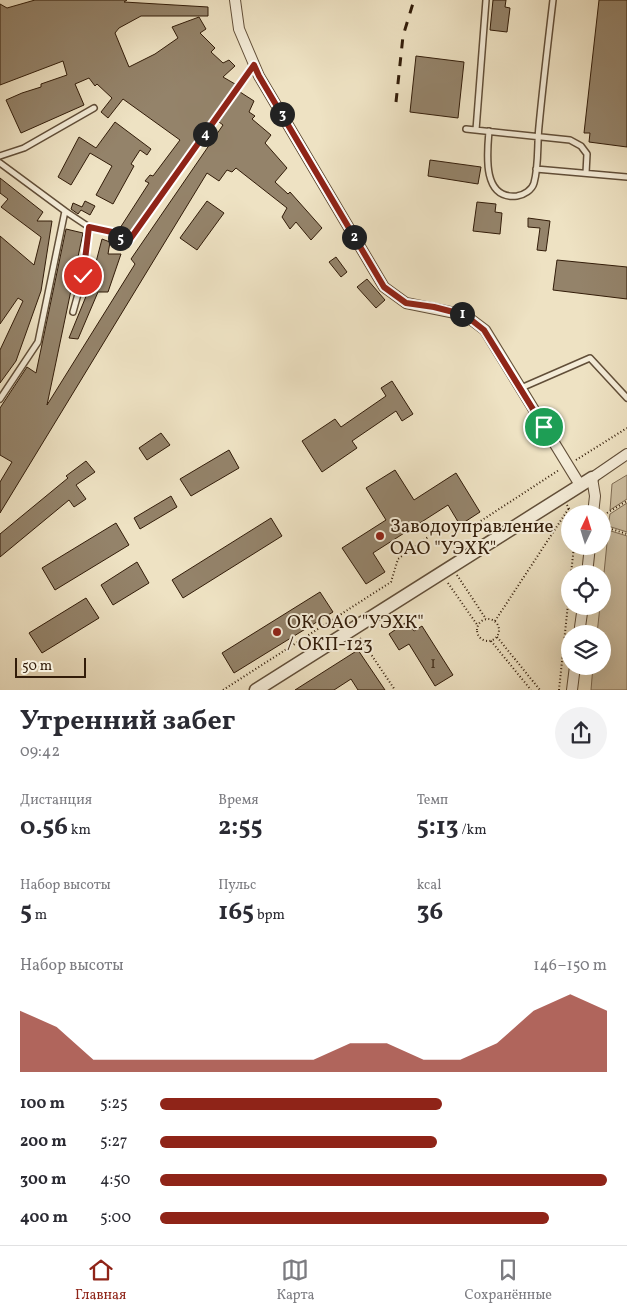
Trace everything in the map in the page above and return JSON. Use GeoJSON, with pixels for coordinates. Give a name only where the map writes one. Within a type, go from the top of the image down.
{"type":"FeatureCollection","features":[{"type":"Feature","properties":{"kind":"street"},"geometry":{"type":"LineString","coordinates":[[235,0],[239,29],[259,76],[384,287],[406,303],[434,307],[465,315],[484,330],[580,485]]}},
{"type":"Feature","properties":{"kind":"street"},"geometry":{"type":"LineString","coordinates":[[256,690],[627,454]]}},
{"type":"Feature","properties":{"kind":"street"},"geometry":{"type":"LineString","coordinates":[[592,478],[594,505]]}},
{"type":"Feature","properties":{"kind":"street"},"geometry":{"type":"LineString","coordinates":[[572,690],[574,675]]}},
{"type":"Feature","properties":{"kind":"lane"},"geometry":{"type":"LineString","coordinates":[[476,130],[486,0]]}},
{"type":"Feature","properties":{"kind":"lane"},"geometry":{"type":"LineString","coordinates":[[489,131],[488,171],[496,190],[501,195],[510,197],[521,196],[534,185],[553,0]]}},
{"type":"Feature","properties":{"kind":"lane"},"geometry":{"type":"LineString","coordinates":[[0,163],[89,227],[112,232],[128,242],[254,65]]}},
{"type":"Feature","properties":{"kind":"lane"},"geometry":{"type":"LineString","coordinates":[[0,156],[24,148],[94,108]]}},
{"type":"Feature","properties":{"kind":"lane"},"geometry":{"type":"LineString","coordinates":[[466,129],[570,140],[581,146],[587,154],[586,172]]}},
{"type":"Feature","properties":{"kind":"lane"},"geometry":{"type":"LineString","coordinates":[[536,169],[627,177]]}},
{"type":"Feature","properties":{"kind":"lane"},"geometry":{"type":"LineString","coordinates":[[0,399],[38,342],[65,210]]}},
{"type":"Feature","properties":{"kind":"lane"},"geometry":{"type":"LineString","coordinates":[[73,312],[83,276],[89,227]]}},
{"type":"Feature","properties":{"kind":"lane"},"geometry":{"type":"LineString","coordinates":[[521,388],[590,358],[627,398]]}},
{"type":"Feature","properties":{"kind":"path"},"geometry":{"type":"LineString","coordinates":[[223,690],[391,582],[398,559],[439,529],[470,528],[627,428]]}},
{"type":"Feature","properties":{"kind":"path"},"geometry":{"type":"LineString","coordinates":[[611,511],[627,500]]}},
{"type":"Feature","properties":{"kind":"path"},"geometry":{"type":"LineString","coordinates":[[495,621],[561,520]]}},
{"type":"Feature","properties":{"kind":"path"},"geometry":{"type":"LineString","coordinates":[[611,529],[627,534]]}},
{"type":"Feature","properties":{"kind":"path"},"geometry":{"type":"LineString","coordinates":[[454,571],[486,619]]}},
{"type":"Feature","properties":{"kind":"path"},"geometry":{"type":"LineString","coordinates":[[444,578],[478,626]]}},
{"type":"Feature","properties":{"kind":"path"},"geometry":{"type":"LineString","coordinates":[[559,690],[567,615]]}},
{"type":"Feature","properties":{"kind":"path"},"geometry":{"type":"LineString","coordinates":[[498,637],[491,641],[485,641],[480,638],[477,632],[481,621],[486,619],[495,621],[499,626],[498,637],[540,690]]}},
{"type":"Feature","properties":{"kind":"path"},"geometry":{"type":"LineString","coordinates":[[358,633],[395,690]]}},
{"type":"Feature","properties":{"kind":"path"},"geometry":{"type":"LineString","coordinates":[[491,641],[531,690]]}},
{"type":"Feature","properties":{"kind":"shaded area"},"geometry":{"type":"Polygon","coordinates":[[[627,475],[627,499],[611,509],[610,505],[612,484],[627,475]]]}},
{"type":"Feature","properties":{"kind":"shaded area"},"geometry":{"type":"Polygon","coordinates":[[[627,503],[627,532],[611,527],[611,513],[627,503]]]}},
{"type":"Feature","properties":{"kind":"shaded area"},"geometry":{"type":"Polygon","coordinates":[[[611,531],[627,536],[627,690],[591,690],[592,675],[611,675],[611,625],[598,625],[599,615],[611,615],[611,565],[605,565],[606,555],[611,555],[611,531]]]}},
{"type":"Feature","properties":{"kind":"building"},"geometry":{"type":"Polygon","coordinates":[[[35,0],[127,0],[124,2],[208,7],[208,16],[141,16],[119,28],[115,33],[129,67],[155,54],[178,38],[172,27],[199,17],[206,29],[200,33],[215,48],[211,52],[223,63],[229,60],[235,66],[223,77],[235,84],[130,232],[120,228],[149,183],[145,181],[150,175],[153,176],[180,140],[123,99],[108,118],[101,112],[112,98],[97,84],[95,86],[89,78],[75,84],[84,105],[21,133],[6,100],[41,87],[41,84],[67,75],[63,61],[0,85],[0,4],[7,8],[35,0]]]}},
{"type":"Feature","properties":{"kind":"building"},"geometry":{"type":"Polygon","coordinates":[[[493,0],[506,0],[505,7],[510,8],[507,32],[490,30],[493,0]]]}},
{"type":"Feature","properties":{"kind":"building"},"geometry":{"type":"Polygon","coordinates":[[[599,0],[627,0],[627,147],[589,142],[590,133],[584,133],[599,0]]]}},
{"type":"Feature","properties":{"kind":"building"},"geometry":{"type":"Polygon","coordinates":[[[416,56],[464,62],[458,118],[410,112],[416,56]]]}},
{"type":"Feature","properties":{"kind":"building"},"geometry":{"type":"Polygon","coordinates":[[[240,92],[254,101],[249,112],[255,116],[252,119],[271,135],[265,143],[287,168],[275,182],[288,194],[290,192],[322,228],[311,240],[296,222],[290,229],[282,217],[287,208],[236,168],[232,172],[227,170],[219,181],[207,173],[0,513],[0,482],[12,462],[0,455],[0,408],[27,367],[36,373],[66,229],[83,233],[47,405],[135,264],[131,259],[223,125],[219,122],[240,92]]]}},
{"type":"Feature","properties":{"kind":"building"},"geometry":{"type":"Polygon","coordinates":[[[115,122],[151,149],[147,155],[140,150],[131,164],[134,166],[113,204],[96,195],[112,166],[90,153],[71,185],[58,177],[79,137],[96,148],[115,122]]]}},
{"type":"Feature","properties":{"kind":"building"},"geometry":{"type":"Polygon","coordinates":[[[430,160],[481,167],[478,184],[428,176],[430,160]]]}},
{"type":"Feature","properties":{"kind":"building"},"geometry":{"type":"Polygon","coordinates":[[[0,178],[43,212],[37,221],[52,221],[41,291],[16,361],[0,383],[0,350],[23,301],[18,298],[0,324],[0,236],[34,265],[41,237],[1,207],[8,199],[0,193],[0,178]]]}},
{"type":"Feature","properties":{"kind":"building"},"geometry":{"type":"Polygon","coordinates":[[[85,201],[95,206],[90,215],[81,210],[78,214],[71,209],[73,203],[82,207],[85,201]]]}},
{"type":"Feature","properties":{"kind":"building"},"geometry":{"type":"Polygon","coordinates":[[[207,201],[224,213],[197,250],[180,238],[207,201]]]}},
{"type":"Feature","properties":{"kind":"building"},"geometry":{"type":"Polygon","coordinates":[[[477,202],[496,204],[495,212],[502,213],[500,234],[473,231],[477,202]]]}},
{"type":"Feature","properties":{"kind":"building"},"geometry":{"type":"Polygon","coordinates":[[[528,218],[550,221],[546,251],[537,250],[540,228],[528,227],[528,218]]]}},
{"type":"Feature","properties":{"kind":"building"},"geometry":{"type":"Polygon","coordinates":[[[102,239],[110,242],[108,254],[121,254],[108,292],[98,292],[78,339],[69,338],[89,289],[102,239]]]}},
{"type":"Feature","properties":{"kind":"building"},"geometry":{"type":"Polygon","coordinates":[[[336,257],[347,272],[341,277],[329,262],[336,257]]]}},
{"type":"Feature","properties":{"kind":"building"},"geometry":{"type":"Polygon","coordinates":[[[557,260],[627,267],[627,299],[553,290],[557,260]]]}},
{"type":"Feature","properties":{"kind":"building"},"geometry":{"type":"Polygon","coordinates":[[[367,279],[385,300],[376,308],[357,287],[367,279]]]}},
{"type":"Feature","properties":{"kind":"building"},"geometry":{"type":"Polygon","coordinates":[[[392,381],[413,414],[402,421],[396,411],[352,441],[357,448],[322,472],[302,441],[335,419],[341,427],[386,396],[381,388],[392,381]]]}},
{"type":"Feature","properties":{"kind":"building"},"geometry":{"type":"Polygon","coordinates":[[[161,433],[170,445],[147,460],[139,448],[161,433]]]}},
{"type":"Feature","properties":{"kind":"building"},"geometry":{"type":"Polygon","coordinates":[[[229,450],[239,468],[191,496],[180,479],[229,450]]]}},
{"type":"Feature","properties":{"kind":"building"},"geometry":{"type":"Polygon","coordinates":[[[86,461],[95,472],[76,485],[86,499],[74,507],[69,500],[0,557],[0,534],[68,478],[66,476],[86,461]]]}},
{"type":"Feature","properties":{"kind":"building","name":"Заводоуправление ОАО \"УЭХК\""},"geometry":{"type":"Polygon","coordinates":[[[395,470],[414,500],[456,473],[480,512],[460,525],[448,505],[373,553],[385,572],[366,584],[342,548],[386,520],[366,488],[395,470]]]}},
{"type":"Feature","properties":{"kind":"building"},"geometry":{"type":"Polygon","coordinates":[[[171,496],[177,507],[140,529],[134,518],[171,496]]]}},
{"type":"Feature","properties":{"kind":"building"},"geometry":{"type":"Polygon","coordinates":[[[271,518],[282,536],[183,598],[172,580],[271,518]]]}},
{"type":"Feature","properties":{"kind":"building"},"geometry":{"type":"Polygon","coordinates":[[[116,523],[129,545],[55,590],[42,568],[116,523]]]}},
{"type":"Feature","properties":{"kind":"building"},"geometry":{"type":"Polygon","coordinates":[[[137,562],[149,583],[113,605],[101,585],[137,562]]]}},
{"type":"Feature","properties":{"kind":"building","name":"ОК ОАО \"УЭХК\" / ОКП-123"},"geometry":{"type":"Polygon","coordinates":[[[320,592],[333,612],[234,673],[222,653],[320,592]]]}},
{"type":"Feature","properties":{"kind":"building"},"geometry":{"type":"Polygon","coordinates":[[[86,598],[99,618],[42,653],[29,633],[86,598]]]}},
{"type":"Feature","properties":{"kind":"building"},"geometry":{"type":"Polygon","coordinates":[[[408,621],[414,631],[422,626],[453,675],[435,686],[409,644],[399,650],[389,634],[408,621]]]}},
{"type":"Feature","properties":{"kind":"building"},"geometry":{"type":"Polygon","coordinates":[[[358,650],[385,690],[358,690],[351,679],[334,690],[295,690],[358,650]]]}},
{"type":"Feature","properties":{"kind":"railway"},"geometry":{"type":"LineString","coordinates":[[396,102],[403,36],[414,0]]}},
{"type":"Feature","properties":{"kind":"place","name":"Заводоуправление ОАО \"УЭХК\""},"geometry":{"type":"Point","coordinates":[380,536]}},
{"type":"Feature","properties":{"kind":"place","name":"ОК ОАО \"УЭХК\" / ОКП-123"},"geometry":{"type":"Point","coordinates":[277,632]}},
{"type":"Feature","properties":{"kind":"route"},"geometry":{"type":"LineString","coordinates":[[83,276],[89,227],[112,232],[128,242],[254,65],[384,287],[406,303],[434,307],[465,315],[484,330],[544,427]]}}]}
